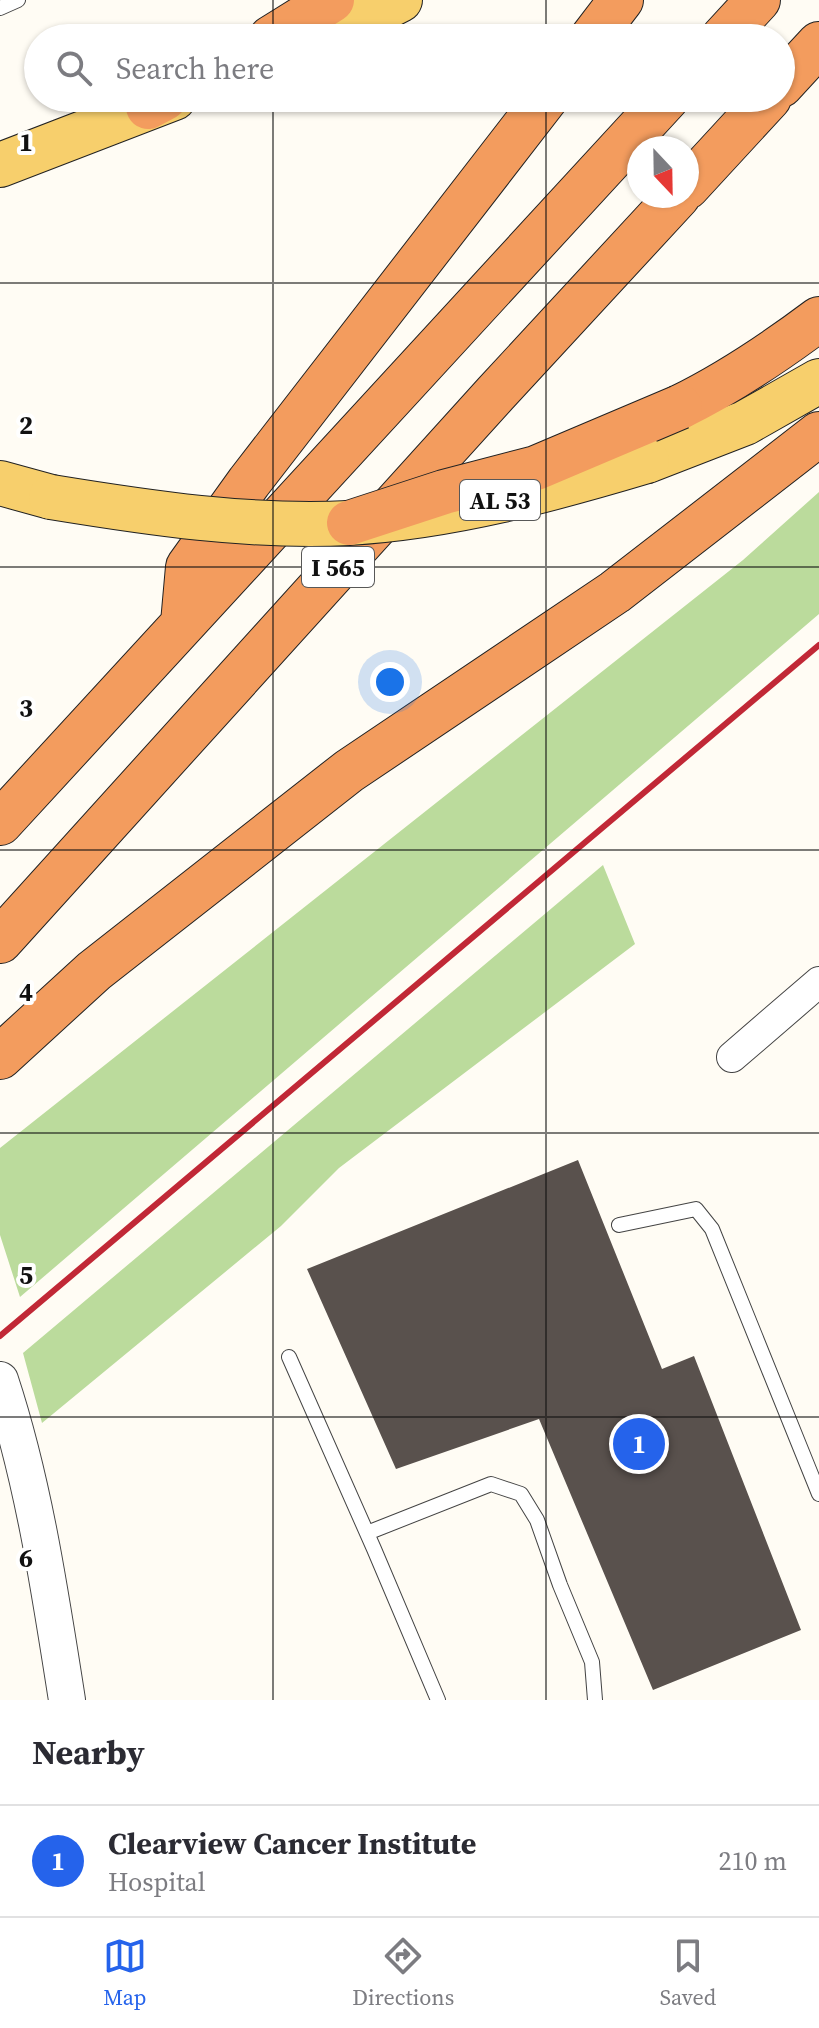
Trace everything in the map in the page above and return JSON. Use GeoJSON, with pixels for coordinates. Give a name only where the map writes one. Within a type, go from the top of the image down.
{"type":"FeatureCollection","features":[{"type":"Feature","properties":{"kind":"highway"},"geometry":{"type":"LineString","coordinates":[[293,24],[332,0]]}},
{"type":"Feature","properties":{"kind":"highway"},"geometry":{"type":"LineString","coordinates":[[603,24],[621,0]]}},
{"type":"Feature","properties":{"kind":"highway"},"geometry":{"type":"LineString","coordinates":[[736,24],[758,0]]}},
{"type":"Feature","properties":{"kind":"highway"},"geometry":{"type":"LineString","coordinates":[[795,70],[819,44]]}},
{"type":"Feature","properties":{"kind":"highway"},"geometry":{"type":"LineString","coordinates":[[183,623],[188,567],[249,482],[535,112]]}},
{"type":"Feature","properties":{"kind":"highway","name":"I 565"},"geometry":{"type":"LineString","coordinates":[[0,823],[654,112]]}},
{"type":"Feature","properties":{"kind":"highway"},"geometry":{"type":"LineString","coordinates":[[699,174],[756,112]]}},
{"type":"Feature","properties":{"kind":"highway","name":"I 565"},"geometry":{"type":"LineString","coordinates":[[0,941],[667,208]]}},
{"type":"Feature","properties":{"kind":"highway"},"geometry":{"type":"LineString","coordinates":[[349,523],[444,492],[536,468],[680,407],[773,352],[819,319]]}},
{"type":"Feature","properties":{"kind":"highway"},"geometry":{"type":"LineString","coordinates":[[0,1057],[94,971],[349,771],[615,592],[819,434]]}},
{"type":"Feature","properties":{"kind":"main road"},"geometry":{"type":"LineString","coordinates":[[353,24],[400,0]]}},
{"type":"Feature","properties":{"kind":"main road"},"geometry":{"type":"LineString","coordinates":[[0,165],[135,112]]}},
{"type":"Feature","properties":{"kind":"main road","name":"AL 53"},"geometry":{"type":"LineString","coordinates":[[0,483],[51,497],[112,507],[248,522],[349,523],[455,509],[545,491],[647,461],[745,423],[819,381]]}},
{"type":"Feature","properties":{"kind":"street"},"geometry":{"type":"LineString","coordinates":[[732,1057],[819,982]]}},
{"type":"Feature","properties":{"kind":"street"},"geometry":{"type":"LineString","coordinates":[[0,1380],[16,1427],[48,1576],[67,1700]]}},
{"type":"Feature","properties":{"kind":"lane"},"geometry":{"type":"LineString","coordinates":[[0,8],[18,0]]}},
{"type":"Feature","properties":{"kind":"lane"},"geometry":{"type":"LineString","coordinates":[[619,1225],[696,1209],[712,1229],[819,1494]]}},
{"type":"Feature","properties":{"kind":"lane"},"geometry":{"type":"LineString","coordinates":[[289,1357],[438,1700]]}},
{"type":"Feature","properties":{"kind":"lane"},"geometry":{"type":"LineString","coordinates":[[367,1533],[491,1484],[521,1494],[537,1520],[592,1662],[595,1700]]}},
{"type":"Feature","properties":{"kind":"green space"},"geometry":{"type":"Polygon","coordinates":[[[819,492],[819,614],[20,1297],[0,1235],[0,1148],[743,560],[819,492]]]}},
{"type":"Feature","properties":{"kind":"green space"},"geometry":{"type":"Polygon","coordinates":[[[603,865],[635,944],[339,1168],[281,1226],[42,1423],[23,1353],[603,865]]]}},
{"type":"Feature","properties":{"kind":"building"},"geometry":{"type":"Polygon","coordinates":[[[578,1160],[662,1369],[694,1356],[801,1630],[653,1690],[539,1419],[396,1469],[307,1269],[578,1160]]]}},
{"type":"Feature","properties":{"kind":"railway"},"geometry":{"type":"LineString","coordinates":[[0,1336],[819,645]]}},
{"type":"Feature","properties":{"kind":"place","name":"Clearview Cancer Institute"},"geometry":{"type":"Point","coordinates":[639,1444]}}]}
